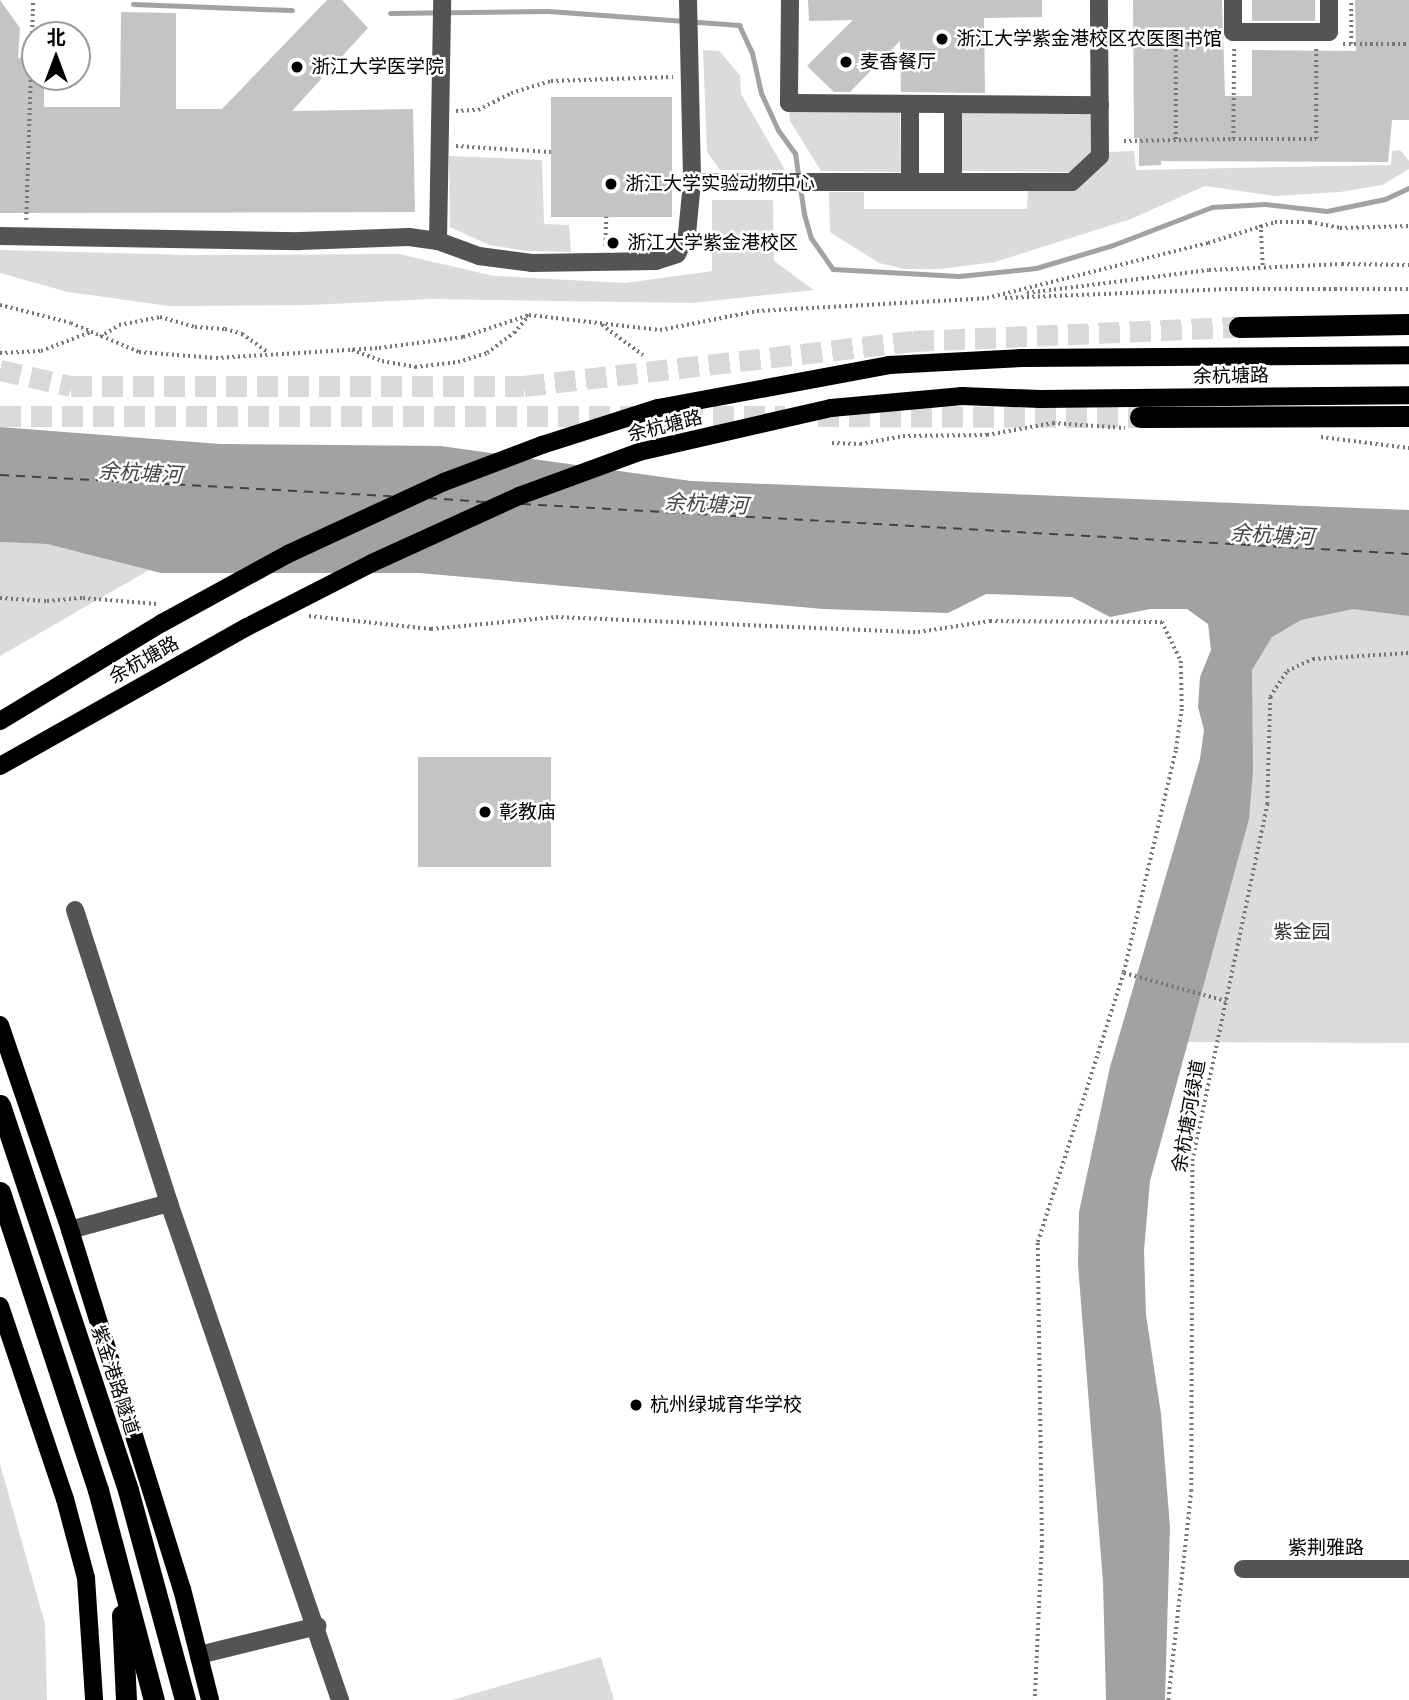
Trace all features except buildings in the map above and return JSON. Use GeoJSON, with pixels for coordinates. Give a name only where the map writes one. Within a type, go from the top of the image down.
{"type":"FeatureCollection","features":[{"type":"Feature","properties":{"kind":"highway"},"geometry":{"type":"LineString","coordinates":[[1239,327],[1409,324]]}},
{"type":"Feature","properties":{"kind":"highway"},"geometry":{"type":"LineString","coordinates":[[1136,423],[1409,416]]}},
{"type":"Feature","properties":{"kind":"highway","name":"紫金港路隧道"},"geometry":{"type":"LineString","coordinates":[[1,1105],[128,1490],[185,1700]]}},
{"type":"Feature","properties":{"kind":"highway"},"geometry":{"type":"LineString","coordinates":[[0,1192],[98,1490],[152,1700]]}},
{"type":"Feature","properties":{"kind":"highway"},"geometry":{"type":"LineString","coordinates":[[120,1571],[126,1700]]}},
{"type":"Feature","properties":{"kind":"main road","name":"余杭塘路"},"geometry":{"type":"LineString","coordinates":[[0,721],[164,614],[288,554],[469,473],[542,445],[658,408],[889,365],[1023,358],[1409,355]]}},
{"type":"Feature","properties":{"kind":"main road","name":"余杭塘路"},"geometry":{"type":"LineString","coordinates":[[0,766],[247,626],[372,563],[519,496],[639,452],[831,408],[962,396],[1040,399],[1409,395]]}},
{"type":"Feature","properties":{"kind":"main road"},"geometry":{"type":"LineString","coordinates":[[0,1025],[70,1230],[178,1576],[209,1700]]}},
{"type":"Feature","properties":{"kind":"main road"},"geometry":{"type":"LineString","coordinates":[[0,1306],[65,1499],[86,1578],[94,1700]]}},
{"type":"Feature","properties":{"kind":"street"},"geometry":{"type":"LineString","coordinates":[[438,240],[442,0]]}},
{"type":"Feature","properties":{"kind":"street"},"geometry":{"type":"LineString","coordinates":[[0,236],[300,241],[409,237],[438,240],[479,256],[532,263],[656,261],[677,254],[687,234],[692,182],[688,0]]}},
{"type":"Feature","properties":{"kind":"street"},"geometry":{"type":"LineString","coordinates":[[790,0],[789,103],[1100,105]]}},
{"type":"Feature","properties":{"kind":"street"},"geometry":{"type":"LineString","coordinates":[[692,182],[1072,182],[1100,156],[1099,0]]}},
{"type":"Feature","properties":{"kind":"street"},"geometry":{"type":"LineString","coordinates":[[1233,0],[1233,32],[1329,32],[1329,0]]}},
{"type":"Feature","properties":{"kind":"street"},"geometry":{"type":"LineString","coordinates":[[910,104],[910,182]]}},
{"type":"Feature","properties":{"kind":"street"},"geometry":{"type":"LineString","coordinates":[[953,104],[953,182]]}},
{"type":"Feature","properties":{"kind":"street"},"geometry":{"type":"LineString","coordinates":[[75,910],[169,1203],[317,1626],[340,1700]]}},
{"type":"Feature","properties":{"kind":"street"},"geometry":{"type":"LineString","coordinates":[[70,1230],[169,1203]]}},
{"type":"Feature","properties":{"kind":"street","name":"紫荆雅路"},"geometry":{"type":"LineString","coordinates":[[1243,1569],[1409,1569]]}},
{"type":"Feature","properties":{"kind":"street"},"geometry":{"type":"LineString","coordinates":[[199,1655],[317,1626]]}},
{"type":"Feature","properties":{"kind":"path"},"geometry":{"type":"LineString","coordinates":[[25,237],[33,0]]}},
{"type":"Feature","properties":{"kind":"path"},"geometry":{"type":"LineString","coordinates":[[1351,0],[1351,44]]}},
{"type":"Feature","properties":{"kind":"path"},"geometry":{"type":"LineString","coordinates":[[1124,141],[1316,139],[1316,32]]}},
{"type":"Feature","properties":{"kind":"path"},"geometry":{"type":"LineString","coordinates":[[1176,44],[1176,140]]}},
{"type":"Feature","properties":{"kind":"path"},"geometry":{"type":"LineString","coordinates":[[1100,45],[1234,44],[1233,139]]}},
{"type":"Feature","properties":{"kind":"path"},"geometry":{"type":"LineString","coordinates":[[1339,44],[1409,44]]}},
{"type":"Feature","properties":{"kind":"path"},"geometry":{"type":"LineString","coordinates":[[440,111],[478,110],[510,93],[551,81],[667,76],[689,79]]}},
{"type":"Feature","properties":{"kind":"path"},"geometry":{"type":"LineString","coordinates":[[440,145],[551,152]]}},
{"type":"Feature","properties":{"kind":"path"},"geometry":{"type":"LineString","coordinates":[[605,262],[606,217]]}},
{"type":"Feature","properties":{"kind":"path"},"geometry":{"type":"LineString","coordinates":[[1011,295],[1208,243],[1275,222],[1310,222],[1340,228],[1409,226]]}},
{"type":"Feature","properties":{"kind":"path"},"geometry":{"type":"LineString","coordinates":[[1261,225],[1263,267]]}},
{"type":"Feature","properties":{"kind":"path"},"geometry":{"type":"LineString","coordinates":[[987,298],[1263,267],[1409,265]]}},
{"type":"Feature","properties":{"kind":"path"},"geometry":{"type":"LineString","coordinates":[[0,305],[71,323],[139,352],[216,358],[379,348],[463,337],[529,315],[660,330],[757,311],[987,298],[1230,289],[1409,289]]}},
{"type":"Feature","properties":{"kind":"path"},"geometry":{"type":"LineString","coordinates":[[350,349],[382,361],[415,367],[458,362],[487,353],[514,333],[529,315]]}},
{"type":"Feature","properties":{"kind":"path"},"geometry":{"type":"LineString","coordinates":[[100,337],[119,325],[160,317],[195,327],[225,329],[242,334],[270,353]]}},
{"type":"Feature","properties":{"kind":"path"},"geometry":{"type":"LineString","coordinates":[[600,324],[643,355]]}},
{"type":"Feature","properties":{"kind":"path"},"geometry":{"type":"LineString","coordinates":[[0,353],[41,351],[91,332]]}},
{"type":"Feature","properties":{"kind":"path"},"geometry":{"type":"LineString","coordinates":[[832,443],[860,444],[903,436],[987,435],[1053,423],[1136,423]]}},
{"type":"Feature","properties":{"kind":"path"},"geometry":{"type":"LineString","coordinates":[[1320,437],[1409,448]]}},
{"type":"Feature","properties":{"kind":"path"},"geometry":{"type":"LineString","coordinates":[[0,598],[83,598],[164,614]]}},
{"type":"Feature","properties":{"kind":"path"},"geometry":{"type":"LineString","coordinates":[[303,616],[431,629],[556,617],[918,632],[990,621],[1163,622],[1181,661],[1182,709],[1176,751],[1124,973],[1038,1242],[1042,1546],[1035,1700]]}},
{"type":"Feature","properties":{"kind":"path","name":"余杭塘河绿道"},"geometry":{"type":"LineString","coordinates":[[1168,1700],[1191,1491],[1192,1161],[1267,804],[1270,697],[1287,671],[1313,659],[1409,653]]}},
{"type":"Feature","properties":{"kind":"path"},"geometry":{"type":"LineString","coordinates":[[1124,973],[1226,1001]]}},
{"type":"Feature","properties":{"kind":"green space"},"geometry":{"type":"Polygon","coordinates":[[[703,50],[719,51],[740,75],[741,94],[785,170],[720,170],[707,152],[703,50]]]}},
{"type":"Feature","properties":{"kind":"green space"},"geometry":{"type":"Polygon","coordinates":[[[789,110],[900,111],[901,172],[821,171],[790,121],[789,110]]]}},
{"type":"Feature","properties":{"kind":"green space"},"geometry":{"type":"Polygon","coordinates":[[[962,111],[1093,111],[1092,154],[1073,172],[961,171],[962,111]]]}},
{"type":"Feature","properties":{"kind":"green space"},"geometry":{"type":"Polygon","coordinates":[[[1400,150],[1409,161],[1409,169],[1382,185],[1340,192],[1275,196],[1205,186],[1131,219],[995,262],[940,269],[905,269],[879,263],[830,232],[829,192],[864,192],[864,209],[1027,209],[1028,189],[1073,188],[1108,158],[1109,152],[1134,151],[1136,170],[1391,165],[1392,151],[1400,150]]]}},
{"type":"Feature","properties":{"kind":"green space"},"geometry":{"type":"Polygon","coordinates":[[[449,156],[542,160],[544,224],[569,225],[571,252],[527,251],[489,245],[450,227],[449,156]]]}},
{"type":"Feature","properties":{"kind":"green space"},"geometry":{"type":"Polygon","coordinates":[[[712,200],[773,200],[774,261],[814,290],[692,303],[432,299],[310,305],[169,306],[68,292],[0,273],[0,250],[189,255],[399,254],[494,276],[626,283],[712,271],[712,200]]]}},
{"type":"Feature","properties":{"kind":"green space"},"geometry":{"type":"Polygon","coordinates":[[[0,542],[47,544],[149,570],[0,656],[0,542]]]}},
{"type":"Feature","properties":{"kind":"green space","name":"紫金园"},"geometry":{"type":"Polygon","coordinates":[[[1286,588],[1409,595],[1409,1043],[1174,1042],[1243,659],[1286,588]]]}},
{"type":"Feature","properties":{"kind":"green space"},"geometry":{"type":"Polygon","coordinates":[[[0,1464],[45,1624],[47,1700],[0,1700],[0,1464]]]}},
{"type":"Feature","properties":{"kind":"green space"},"geometry":{"type":"Polygon","coordinates":[[[601,1657],[614,1700],[452,1700],[601,1657]]]}},
{"type":"Feature","properties":{"kind":"water","name":"余杭塘河"},"geometry":{"type":"Polygon","coordinates":[[[0,427],[220,444],[441,446],[691,481],[1409,510],[1409,616],[1353,609],[1301,620],[1272,637],[1252,670],[1253,771],[1249,819],[1150,1181],[1144,1251],[1146,1315],[1161,1414],[1170,1527],[1165,1700],[1106,1700],[1103,1582],[1078,1265],[1079,1212],[1110,1067],[1200,759],[1204,730],[1198,707],[1200,677],[1211,650],[1208,624],[1187,609],[1150,609],[1110,617],[1072,597],[986,594],[948,613],[823,609],[419,573],[161,573],[47,544],[0,542],[0,427]]]}},
{"type":"Feature","properties":{"kind":"waterway"},"geometry":{"type":"LineString","coordinates":[[133,4],[292,10]]}},
{"type":"Feature","properties":{"kind":"waterway"},"geometry":{"type":"LineString","coordinates":[[390,13],[548,11],[739,25],[752,53],[761,93],[778,130],[795,153],[804,214],[811,238],[833,269],[959,276],[1036,268],[1113,245],[1212,207],[1265,204],[1327,211],[1385,199],[1409,188]]}},
{"type":"Feature","properties":{"kind":"ferry route"},"geometry":{"type":"LineString","coordinates":[[0,475],[391,496]]}},
{"type":"Feature","properties":{"kind":"ferry route"},"geometry":{"type":"LineString","coordinates":[[428,498],[485,502]]}},
{"type":"Feature","properties":{"kind":"ferry route"},"geometry":{"type":"LineString","coordinates":[[522,504],[1409,554]]}},
{"type":"Feature","properties":{"kind":"tunnel"},"geometry":{"type":"LineString","coordinates":[[0,370],[71,386],[524,386],[913,341],[1239,327]]}},
{"type":"Feature","properties":{"kind":"tunnel"},"geometry":{"type":"LineString","coordinates":[[0,416],[785,416]]}},
{"type":"Feature","properties":{"kind":"tunnel"},"geometry":{"type":"LineString","coordinates":[[818,416],[1140,417]]}},
{"type":"Feature","properties":{"kind":"place","name":"浙江大学紫金港校区农医图书馆"},"geometry":{"type":"Point","coordinates":[942,39]}},
{"type":"Feature","properties":{"kind":"place","name":"麦香餐厅"},"geometry":{"type":"Point","coordinates":[846,62]}},
{"type":"Feature","properties":{"kind":"place","name":"浙江大学医学院"},"geometry":{"type":"Point","coordinates":[297,67]}},
{"type":"Feature","properties":{"kind":"place","name":"浙江大学实验动物中心"},"geometry":{"type":"Point","coordinates":[611,184]}},
{"type":"Feature","properties":{"kind":"place","name":"浙江大学紫金港校区"},"geometry":{"type":"Point","coordinates":[613,243]}},
{"type":"Feature","properties":{"kind":"place","name":"彰教庙"},"geometry":{"type":"Point","coordinates":[485,812]}},
{"type":"Feature","properties":{"kind":"place","name":"杭州绿城育华学校"},"geometry":{"type":"Point","coordinates":[636,1405]}}]}
